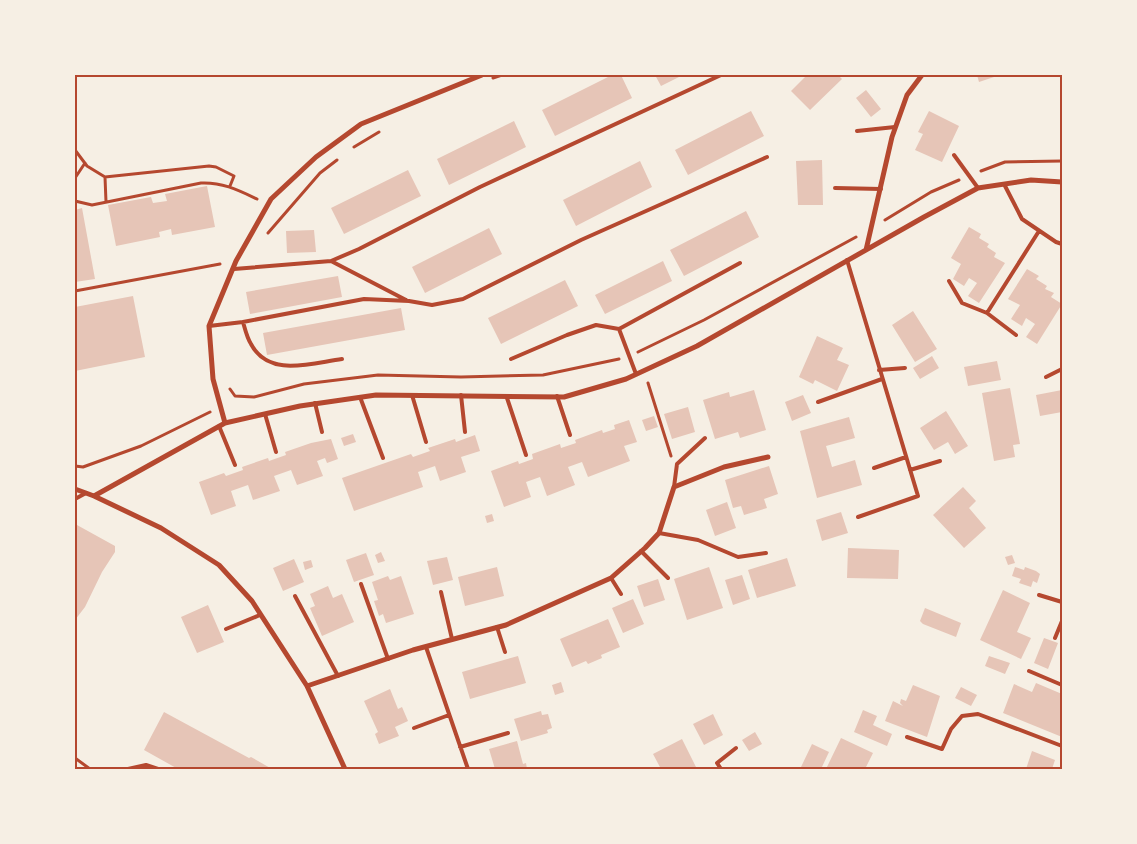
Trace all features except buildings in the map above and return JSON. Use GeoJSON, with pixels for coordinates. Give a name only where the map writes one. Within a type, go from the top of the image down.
{"type":"FeatureCollection","features":[{"type":"Feature","properties":{"kind":"street"},"geometry":{"type":"LineString","coordinates":[[225,423],[213,379],[210,326],[236,261],[268,205],[316,157],[362,124],[482,75]]}},
{"type":"Feature","properties":{"kind":"street"},"geometry":{"type":"LineString","coordinates":[[866,250],[895,127],[907,95],[922,75]]}},
{"type":"Feature","properties":{"kind":"street"},"geometry":{"type":"LineString","coordinates":[[94,496],[225,423],[315,404],[360,398],[412,395],[461,395],[507,398],[558,396],[573,394],[639,373],[697,346],[978,188],[1032,180],[1062,182]]}},
{"type":"Feature","properties":{"kind":"street"},"geometry":{"type":"LineString","coordinates":[[307,686],[388,658],[497,627],[611,578],[659,533],[674,486],[724,467],[768,457]]}},
{"type":"Feature","properties":{"kind":"street"},"geometry":{"type":"LineString","coordinates":[[75,489],[161,528],[219,565],[252,601],[307,686],[345,769]]}},
{"type":"Feature","properties":{"kind":"lane"},"geometry":{"type":"LineString","coordinates":[[234,269],[331,261],[359,250],[480,187],[721,75]]}},
{"type":"Feature","properties":{"kind":"lane"},"geometry":{"type":"LineString","coordinates":[[857,131],[895,127]]}},
{"type":"Feature","properties":{"kind":"lane"},"geometry":{"type":"LineString","coordinates":[[954,156],[978,188]]}},
{"type":"Feature","properties":{"kind":"lane"},"geometry":{"type":"LineString","coordinates":[[210,326],[243,322],[364,300],[409,301],[432,305],[463,299],[581,240],[767,157]]}},
{"type":"Feature","properties":{"kind":"lane"},"geometry":{"type":"LineString","coordinates":[[1004,184],[1022,219],[1062,244]]}},
{"type":"Feature","properties":{"kind":"lane"},"geometry":{"type":"LineString","coordinates":[[835,188],[881,188]]}},
{"type":"Feature","properties":{"kind":"lane"},"geometry":{"type":"LineString","coordinates":[[987,314],[1039,231]]}},
{"type":"Feature","properties":{"kind":"lane"},"geometry":{"type":"LineString","coordinates":[[848,260],[879,370],[918,496],[858,517]]}},
{"type":"Feature","properties":{"kind":"lane"},"geometry":{"type":"LineString","coordinates":[[331,261],[409,301]]}},
{"type":"Feature","properties":{"kind":"lane"},"geometry":{"type":"LineString","coordinates":[[511,359],[596,325],[619,329],[740,263]]}},
{"type":"Feature","properties":{"kind":"lane"},"geometry":{"type":"LineString","coordinates":[[949,281],[962,303],[987,314],[1016,335]]}},
{"type":"Feature","properties":{"kind":"lane"},"geometry":{"type":"LineString","coordinates":[[243,322],[251,344],[264,360],[273,364],[282,367],[342,359]]}},
{"type":"Feature","properties":{"kind":"lane"},"geometry":{"type":"LineString","coordinates":[[619,329],[639,373]]}},
{"type":"Feature","properties":{"kind":"lane"},"geometry":{"type":"LineString","coordinates":[[879,370],[905,368]]}},
{"type":"Feature","properties":{"kind":"lane"},"geometry":{"type":"LineString","coordinates":[[1046,377],[1062,369]]}},
{"type":"Feature","properties":{"kind":"lane"},"geometry":{"type":"LineString","coordinates":[[818,402],[882,379]]}},
{"type":"Feature","properties":{"kind":"lane"},"geometry":{"type":"LineString","coordinates":[[412,395],[426,442]]}},
{"type":"Feature","properties":{"kind":"lane"},"geometry":{"type":"LineString","coordinates":[[461,395],[465,432]]}},
{"type":"Feature","properties":{"kind":"lane"},"geometry":{"type":"LineString","coordinates":[[558,396],[570,435]]}},
{"type":"Feature","properties":{"kind":"lane"},"geometry":{"type":"LineString","coordinates":[[360,398],[383,458]]}},
{"type":"Feature","properties":{"kind":"lane"},"geometry":{"type":"LineString","coordinates":[[507,398],[526,455]]}},
{"type":"Feature","properties":{"kind":"lane"},"geometry":{"type":"LineString","coordinates":[[315,404],[322,432]]}},
{"type":"Feature","properties":{"kind":"lane"},"geometry":{"type":"LineString","coordinates":[[265,414],[276,452]]}},
{"type":"Feature","properties":{"kind":"lane"},"geometry":{"type":"LineString","coordinates":[[219,426],[235,464]]}},
{"type":"Feature","properties":{"kind":"lane"},"geometry":{"type":"LineString","coordinates":[[674,486],[677,464],[705,438]]}},
{"type":"Feature","properties":{"kind":"lane"},"geometry":{"type":"LineString","coordinates":[[874,468],[906,457]]}},
{"type":"Feature","properties":{"kind":"lane"},"geometry":{"type":"LineString","coordinates":[[910,470],[940,461]]}},
{"type":"Feature","properties":{"kind":"lane"},"geometry":{"type":"LineString","coordinates":[[75,499],[86,493]]}},
{"type":"Feature","properties":{"kind":"lane"},"geometry":{"type":"LineString","coordinates":[[659,533],[698,540],[738,557],[766,553]]}},
{"type":"Feature","properties":{"kind":"lane"},"geometry":{"type":"LineString","coordinates":[[641,551],[668,578]]}},
{"type":"Feature","properties":{"kind":"lane"},"geometry":{"type":"LineString","coordinates":[[611,578],[621,594]]}},
{"type":"Feature","properties":{"kind":"lane"},"geometry":{"type":"LineString","coordinates":[[361,584],[388,658]]}},
{"type":"Feature","properties":{"kind":"lane"},"geometry":{"type":"LineString","coordinates":[[441,592],[452,640]]}},
{"type":"Feature","properties":{"kind":"lane"},"geometry":{"type":"LineString","coordinates":[[1040,595],[1062,602]]}},
{"type":"Feature","properties":{"kind":"lane"},"geometry":{"type":"LineString","coordinates":[[295,596],[338,676]]}},
{"type":"Feature","properties":{"kind":"lane"},"geometry":{"type":"LineString","coordinates":[[226,629],[260,615]]}},
{"type":"Feature","properties":{"kind":"lane"},"geometry":{"type":"LineString","coordinates":[[1055,638],[1062,621]]}},
{"type":"Feature","properties":{"kind":"lane"},"geometry":{"type":"LineString","coordinates":[[497,627],[505,652]]}},
{"type":"Feature","properties":{"kind":"lane"},"geometry":{"type":"LineString","coordinates":[[426,647],[468,769]]}},
{"type":"Feature","properties":{"kind":"lane"},"geometry":{"type":"LineString","coordinates":[[1028,671],[1062,685]]}},
{"type":"Feature","properties":{"kind":"lane"},"geometry":{"type":"LineString","coordinates":[[907,737],[942,749],[951,729],[962,716],[978,714],[1062,746]]}},
{"type":"Feature","properties":{"kind":"lane"},"geometry":{"type":"LineString","coordinates":[[414,728],[449,715]]}},
{"type":"Feature","properties":{"kind":"lane"},"geometry":{"type":"LineString","coordinates":[[460,747],[508,733]]}},
{"type":"Feature","properties":{"kind":"lane"},"geometry":{"type":"LineString","coordinates":[[721,769],[717,762],[736,748]]}},
{"type":"Feature","properties":{"kind":"lane"},"geometry":{"type":"LineString","coordinates":[[128,769],[146,765],[158,769]]}},
{"type":"Feature","properties":{"kind":"path"},"geometry":{"type":"LineString","coordinates":[[75,150],[96,174],[105,177],[209,166],[216,167],[234,176],[230,186]]}},
{"type":"Feature","properties":{"kind":"path"},"geometry":{"type":"LineString","coordinates":[[75,178],[85,163]]}},
{"type":"Feature","properties":{"kind":"path"},"geometry":{"type":"LineString","coordinates":[[105,177],[106,202]]}},
{"type":"Feature","properties":{"kind":"path"},"geometry":{"type":"LineString","coordinates":[[75,201],[92,205],[214,182],[230,186],[268,205]]}},
{"type":"Feature","properties":{"kind":"path"},"geometry":{"type":"LineString","coordinates":[[75,291],[236,261]]}},
{"type":"Feature","properties":{"kind":"path"},"geometry":{"type":"LineString","coordinates":[[639,373],[648,383],[668,453],[677,464]]}},
{"type":"Feature","properties":{"kind":"path"},"geometry":{"type":"LineString","coordinates":[[75,466],[83,467],[141,446],[220,407],[235,396]]}},
{"type":"Feature","properties":{"kind":"path"},"geometry":{"type":"LineString","coordinates":[[75,758],[90,769]]}}]}
